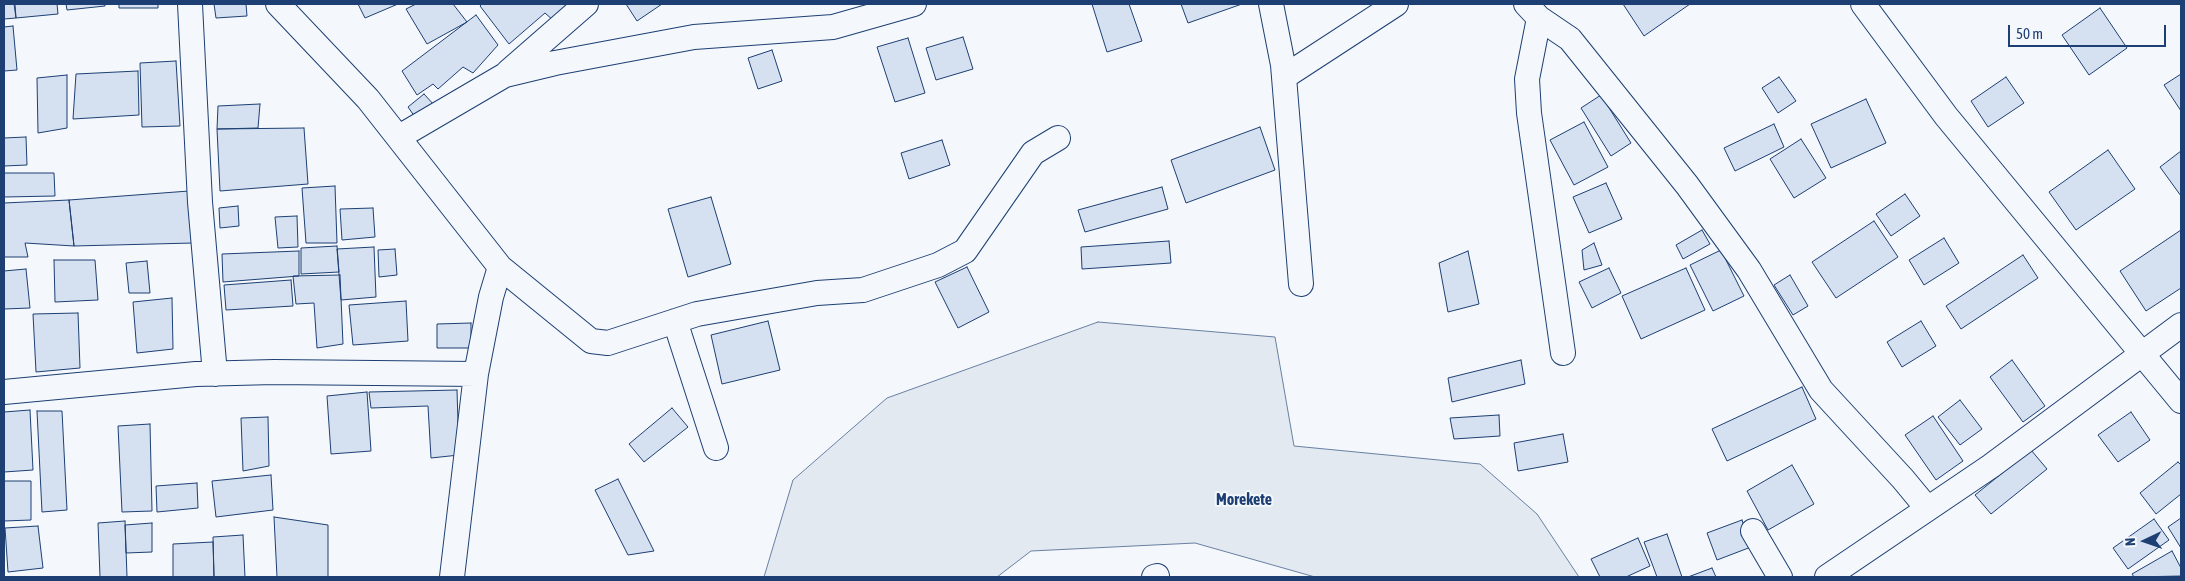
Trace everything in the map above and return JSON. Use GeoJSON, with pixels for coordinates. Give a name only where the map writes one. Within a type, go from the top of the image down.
{"type":"FeatureCollection","features":[{"type":"Feature","properties":{"kind":"street"},"geometry":{"type":"LineString","coordinates":[[190,4],[200,202],[215,374]]}},
{"type":"Feature","properties":{"kind":"street"},"geometry":{"type":"LineString","coordinates":[[278,4],[368,99],[500,267],[591,341],[608,343],[697,314],[817,293],[863,290],[938,266],[965,252],[1032,153],[1058,138]]}},
{"type":"Feature","properties":{"kind":"street"},"geometry":{"type":"LineString","coordinates":[[398,138],[505,75],[586,4]]}},
{"type":"Feature","properties":{"kind":"street"},"geometry":{"type":"LineString","coordinates":[[505,75],[565,61],[694,37],[833,27],[915,4]]}},
{"type":"Feature","properties":{"kind":"street"},"geometry":{"type":"LineString","coordinates":[[1271,4],[1284,77],[1301,284]]}},
{"type":"Feature","properties":{"kind":"street"},"geometry":{"type":"LineString","coordinates":[[1284,77],[1396,4]]}},
{"type":"Feature","properties":{"kind":"street"},"geometry":{"type":"LineString","coordinates":[[1863,4],[1940,108],[2142,355],[2164,377],[2181,401]]}},
{"type":"Feature","properties":{"kind":"street"},"geometry":{"type":"LineString","coordinates":[[1532,11],[1570,39],[1687,185],[1749,270],[1820,390],[1879,452],[1926,508]]}},
{"type":"Feature","properties":{"kind":"street"},"geometry":{"type":"LineString","coordinates":[[1532,11],[1527,79],[1529,113],[1563,353]]}},
{"type":"Feature","properties":{"kind":"street"},"geometry":{"type":"LineString","coordinates":[[452,577],[476,374],[491,296],[500,267]]}},
{"type":"Feature","properties":{"kind":"street"},"geometry":{"type":"LineString","coordinates":[[675,321],[716,448]]}},
{"type":"Feature","properties":{"kind":"street"},"geometry":{"type":"LineString","coordinates":[[1834,575],[1889,537],[1926,508],[1992,466],[2181,325]]}},
{"type":"Feature","properties":{"kind":"street"},"geometry":{"type":"LineString","coordinates":[[4,392],[215,374],[476,374]]}},
{"type":"Feature","properties":{"kind":"street"},"geometry":{"type":"LineString","coordinates":[[1753,531],[1780,577]]}},
{"type":"Feature","properties":{"kind":"shaded area"},"geometry":{"type":"Polygon","coordinates":[[[1098,322],[1275,337],[1294,446],[1480,464],[1537,514],[1579,577],[1315,577],[1195,543],[1031,551],[997,577],[764,577],[793,480],[887,398],[1098,322]]]}},
{"type":"Feature","properties":{"kind":"building"},"geometry":{"type":"Polygon","coordinates":[[[4,4],[14,4],[16,18],[4,19],[4,4]]]}},
{"type":"Feature","properties":{"kind":"building"},"geometry":{"type":"Polygon","coordinates":[[[15,4],[57,4],[58,14],[16,18],[15,4]]]}},
{"type":"Feature","properties":{"kind":"building"},"geometry":{"type":"Polygon","coordinates":[[[66,4],[105,4],[105,6],[67,10],[66,4]]]}},
{"type":"Feature","properties":{"kind":"building"},"geometry":{"type":"Polygon","coordinates":[[[119,4],[158,4],[158,8],[119,8],[119,4]]]}},
{"type":"Feature","properties":{"kind":"building"},"geometry":{"type":"Polygon","coordinates":[[[214,4],[246,4],[247,16],[216,18],[214,4]]]}},
{"type":"Feature","properties":{"kind":"building"},"geometry":{"type":"Polygon","coordinates":[[[358,4],[398,4],[365,18],[358,4]]]}},
{"type":"Feature","properties":{"kind":"building"},"geometry":{"type":"Polygon","coordinates":[[[416,4],[453,4],[467,22],[427,44],[406,9],[416,4]]]}},
{"type":"Feature","properties":{"kind":"building"},"geometry":{"type":"Polygon","coordinates":[[[482,4],[570,4],[554,21],[545,13],[509,44],[480,6],[482,4]]]}},
{"type":"Feature","properties":{"kind":"building"},"geometry":{"type":"Polygon","coordinates":[[[626,4],[662,4],[637,21],[626,4]]]}},
{"type":"Feature","properties":{"kind":"building"},"geometry":{"type":"Polygon","coordinates":[[[1092,4],[1129,4],[1142,41],[1107,52],[1092,4]]]}},
{"type":"Feature","properties":{"kind":"building"},"geometry":{"type":"Polygon","coordinates":[[[1181,4],[1242,4],[1188,23],[1181,4]]]}},
{"type":"Feature","properties":{"kind":"building"},"geometry":{"type":"Polygon","coordinates":[[[1623,4],[1690,4],[1644,36],[1623,4]]]}},
{"type":"Feature","properties":{"kind":"building"},"geometry":{"type":"Polygon","coordinates":[[[2100,8],[2127,48],[2089,75],[2062,35],[2100,8]]]}},
{"type":"Feature","properties":{"kind":"building"},"geometry":{"type":"Polygon","coordinates":[[[476,15],[498,45],[473,73],[463,67],[438,89],[433,84],[417,95],[402,71],[476,15]]]}},
{"type":"Feature","properties":{"kind":"building"},"geometry":{"type":"Polygon","coordinates":[[[13,26],[17,70],[4,71],[4,27],[13,26]]]}},
{"type":"Feature","properties":{"kind":"building"},"geometry":{"type":"Polygon","coordinates":[[[963,37],[973,69],[936,80],[926,48],[963,37]]]}},
{"type":"Feature","properties":{"kind":"building"},"geometry":{"type":"Polygon","coordinates":[[[908,38],[925,93],[895,102],[877,47],[908,38]]]}},
{"type":"Feature","properties":{"kind":"building"},"geometry":{"type":"Polygon","coordinates":[[[772,50],[782,81],[758,89],[748,58],[772,50]]]}},
{"type":"Feature","properties":{"kind":"building"},"geometry":{"type":"Polygon","coordinates":[[[176,61],[180,126],[142,127],[140,63],[176,61]]]}},
{"type":"Feature","properties":{"kind":"building"},"geometry":{"type":"Polygon","coordinates":[[[138,71],[139,115],[73,119],[76,74],[138,71]]]}},
{"type":"Feature","properties":{"kind":"building"},"geometry":{"type":"Polygon","coordinates":[[[2181,74],[2181,111],[2164,85],[2181,74]]]}},
{"type":"Feature","properties":{"kind":"building"},"geometry":{"type":"Polygon","coordinates":[[[67,75],[67,128],[38,133],[37,78],[67,75]]]}},
{"type":"Feature","properties":{"kind":"building"},"geometry":{"type":"Polygon","coordinates":[[[1779,77],[1796,101],[1778,113],[1762,88],[1779,77]]]}},
{"type":"Feature","properties":{"kind":"building"},"geometry":{"type":"Polygon","coordinates":[[[2006,77],[2024,103],[1988,127],[1971,101],[2006,77]]]}},
{"type":"Feature","properties":{"kind":"building"},"geometry":{"type":"Polygon","coordinates":[[[424,94],[435,106],[417,120],[408,107],[424,94]]]}},
{"type":"Feature","properties":{"kind":"building"},"geometry":{"type":"Polygon","coordinates":[[[1601,95],[1631,143],[1611,156],[1581,108],[1601,95]]]}},
{"type":"Feature","properties":{"kind":"building"},"geometry":{"type":"Polygon","coordinates":[[[1866,99],[1886,143],[1831,168],[1811,124],[1866,99]]]}},
{"type":"Feature","properties":{"kind":"building"},"geometry":{"type":"Polygon","coordinates":[[[260,104],[258,128],[217,129],[218,106],[260,104]]]}},
{"type":"Feature","properties":{"kind":"building"},"geometry":{"type":"Polygon","coordinates":[[[1584,122],[1608,167],[1574,185],[1550,140],[1584,122]]]}},
{"type":"Feature","properties":{"kind":"building"},"geometry":{"type":"Polygon","coordinates":[[[1774,124],[1784,147],[1735,171],[1724,148],[1774,124]]]}},
{"type":"Feature","properties":{"kind":"building"},"geometry":{"type":"Polygon","coordinates":[[[1260,127],[1275,170],[1186,203],[1171,160],[1260,127]]]}},
{"type":"Feature","properties":{"kind":"building"},"geometry":{"type":"Polygon","coordinates":[[[304,128],[308,184],[220,191],[217,129],[304,128]]]}},
{"type":"Feature","properties":{"kind":"building"},"geometry":{"type":"Polygon","coordinates":[[[26,137],[27,165],[4,166],[4,138],[26,137]]]}},
{"type":"Feature","properties":{"kind":"building"},"geometry":{"type":"Polygon","coordinates":[[[1801,139],[1826,178],[1794,198],[1770,159],[1801,139]]]}},
{"type":"Feature","properties":{"kind":"building"},"geometry":{"type":"Polygon","coordinates":[[[942,140],[950,165],[909,179],[901,153],[942,140]]]}},
{"type":"Feature","properties":{"kind":"building"},"geometry":{"type":"Polygon","coordinates":[[[2108,150],[2135,189],[2076,230],[2049,192],[2108,150]]]}},
{"type":"Feature","properties":{"kind":"building"},"geometry":{"type":"Polygon","coordinates":[[[2181,151],[2181,196],[2160,167],[2181,151]]]}},
{"type":"Feature","properties":{"kind":"building"},"geometry":{"type":"Polygon","coordinates":[[[4,173],[54,173],[55,196],[4,197],[4,173]]]}},
{"type":"Feature","properties":{"kind":"building"},"geometry":{"type":"Polygon","coordinates":[[[1606,183],[1622,219],[1589,233],[1573,197],[1606,183]]]}},
{"type":"Feature","properties":{"kind":"building"},"geometry":{"type":"Polygon","coordinates":[[[335,186],[337,243],[306,243],[302,188],[335,186]]]}},
{"type":"Feature","properties":{"kind":"building"},"geometry":{"type":"Polygon","coordinates":[[[1162,187],[1168,209],[1085,232],[1078,210],[1162,187]]]}},
{"type":"Feature","properties":{"kind":"building"},"geometry":{"type":"Polygon","coordinates":[[[189,191],[193,243],[74,246],[69,200],[189,191]]]}},
{"type":"Feature","properties":{"kind":"building"},"geometry":{"type":"Polygon","coordinates":[[[1905,194],[1920,216],[1891,236],[1876,214],[1905,194]]]}},
{"type":"Feature","properties":{"kind":"building"},"geometry":{"type":"Polygon","coordinates":[[[711,197],[731,264],[688,277],[668,209],[711,197]]]}},
{"type":"Feature","properties":{"kind":"building"},"geometry":{"type":"Polygon","coordinates":[[[69,200],[74,246],[25,243],[28,257],[4,257],[4,203],[69,200]]]}},
{"type":"Feature","properties":{"kind":"building"},"geometry":{"type":"Polygon","coordinates":[[[238,206],[239,226],[220,228],[219,208],[238,206]]]}},
{"type":"Feature","properties":{"kind":"building"},"geometry":{"type":"Polygon","coordinates":[[[373,208],[375,237],[342,240],[340,209],[373,208]]]}},
{"type":"Feature","properties":{"kind":"building"},"geometry":{"type":"Polygon","coordinates":[[[297,216],[298,247],[278,248],[275,217],[297,216]]]}},
{"type":"Feature","properties":{"kind":"building"},"geometry":{"type":"Polygon","coordinates":[[[1874,221],[1898,257],[1836,298],[1812,262],[1874,221]]]}},
{"type":"Feature","properties":{"kind":"building"},"geometry":{"type":"Polygon","coordinates":[[[1702,230],[1710,244],[1683,259],[1676,245],[1702,230]]]}},
{"type":"Feature","properties":{"kind":"building"},"geometry":{"type":"Polygon","coordinates":[[[2181,230],[2181,288],[2146,311],[2120,271],[2181,230]]]}},
{"type":"Feature","properties":{"kind":"building"},"geometry":{"type":"Polygon","coordinates":[[[1944,238],[1959,263],[1924,285],[1909,260],[1944,238]]]}},
{"type":"Feature","properties":{"kind":"building"},"geometry":{"type":"Polygon","coordinates":[[[1169,241],[1171,263],[1082,269],[1081,247],[1169,241]]]}},
{"type":"Feature","properties":{"kind":"building"},"geometry":{"type":"Polygon","coordinates":[[[1594,243],[1602,265],[1584,270],[1582,250],[1594,243]]]}},
{"type":"Feature","properties":{"kind":"building"},"geometry":{"type":"Polygon","coordinates":[[[337,246],[339,272],[301,274],[301,248],[337,246]]]}},
{"type":"Feature","properties":{"kind":"building"},"geometry":{"type":"Polygon","coordinates":[[[374,247],[376,297],[341,300],[337,249],[374,247]]]}},
{"type":"Feature","properties":{"kind":"building"},"geometry":{"type":"Polygon","coordinates":[[[395,249],[397,275],[379,277],[378,250],[395,249]]]}},
{"type":"Feature","properties":{"kind":"building"},"geometry":{"type":"Polygon","coordinates":[[[1721,250],[1744,296],[1713,311],[1690,265],[1721,250]]]}},
{"type":"Feature","properties":{"kind":"building"},"geometry":{"type":"Polygon","coordinates":[[[299,251],[299,276],[223,282],[222,254],[299,251]]]}},
{"type":"Feature","properties":{"kind":"building"},"geometry":{"type":"Polygon","coordinates":[[[1468,251],[1479,304],[1448,312],[1439,263],[1468,251]]]}},
{"type":"Feature","properties":{"kind":"building"},"geometry":{"type":"Polygon","coordinates":[[[2023,255],[2038,278],[1961,329],[1946,306],[2023,255]]]}},
{"type":"Feature","properties":{"kind":"building"},"geometry":{"type":"Polygon","coordinates":[[[54,260],[95,260],[98,300],[55,302],[54,260]]]}},
{"type":"Feature","properties":{"kind":"building"},"geometry":{"type":"Polygon","coordinates":[[[147,261],[150,293],[129,293],[126,263],[147,261]]]}},
{"type":"Feature","properties":{"kind":"building"},"geometry":{"type":"Polygon","coordinates":[[[967,267],[989,312],[958,328],[935,282],[967,267]]]}},
{"type":"Feature","properties":{"kind":"building"},"geometry":{"type":"Polygon","coordinates":[[[1609,268],[1621,293],[1592,308],[1579,282],[1609,268]]]}},
{"type":"Feature","properties":{"kind":"building"},"geometry":{"type":"Polygon","coordinates":[[[1686,268],[1705,310],[1641,339],[1622,296],[1686,268]]]}},
{"type":"Feature","properties":{"kind":"building"},"geometry":{"type":"Polygon","coordinates":[[[26,269],[30,308],[4,309],[4,271],[26,269]]]}},
{"type":"Feature","properties":{"kind":"building"},"geometry":{"type":"Polygon","coordinates":[[[340,275],[343,344],[317,348],[314,303],[296,304],[293,276],[340,275]]]}},
{"type":"Feature","properties":{"kind":"building"},"geometry":{"type":"Polygon","coordinates":[[[1790,275],[1808,306],[1793,315],[1774,285],[1790,275]]]}},
{"type":"Feature","properties":{"kind":"building"},"geometry":{"type":"Polygon","coordinates":[[[291,280],[293,306],[226,310],[224,285],[291,280]]]}},
{"type":"Feature","properties":{"kind":"building"},"geometry":{"type":"Polygon","coordinates":[[[172,298],[173,349],[137,353],[133,302],[172,298]]]}},
{"type":"Feature","properties":{"kind":"building"},"geometry":{"type":"Polygon","coordinates":[[[406,301],[408,341],[353,345],[349,305],[406,301]]]}},
{"type":"Feature","properties":{"kind":"building"},"geometry":{"type":"Polygon","coordinates":[[[78,313],[80,368],[36,372],[33,314],[78,313]]]}},
{"type":"Feature","properties":{"kind":"building"},"geometry":{"type":"Polygon","coordinates":[[[768,321],[780,370],[722,384],[711,335],[768,321]]]}},
{"type":"Feature","properties":{"kind":"building"},"geometry":{"type":"Polygon","coordinates":[[[1921,321],[1936,346],[1902,367],[1887,342],[1921,321]]]}},
{"type":"Feature","properties":{"kind":"building"},"geometry":{"type":"Polygon","coordinates":[[[471,323],[471,348],[437,348],[437,324],[471,323]]]}},
{"type":"Feature","properties":{"kind":"building"},"geometry":{"type":"Polygon","coordinates":[[[1521,360],[1525,384],[1452,402],[1448,378],[1521,360]]]}},
{"type":"Feature","properties":{"kind":"building"},"geometry":{"type":"Polygon","coordinates":[[[2012,360],[2045,406],[2023,422],[1990,377],[2012,360]]]}},
{"type":"Feature","properties":{"kind":"building"},"geometry":{"type":"Polygon","coordinates":[[[1802,387],[1816,419],[1727,461],[1712,429],[1802,387]]]}},
{"type":"Feature","properties":{"kind":"building"},"geometry":{"type":"Polygon","coordinates":[[[457,390],[459,455],[431,458],[428,406],[371,408],[369,392],[457,390]]]}},
{"type":"Feature","properties":{"kind":"building"},"geometry":{"type":"Polygon","coordinates":[[[367,392],[371,451],[331,454],[327,396],[367,392]]]}},
{"type":"Feature","properties":{"kind":"building"},"geometry":{"type":"Polygon","coordinates":[[[1960,400],[1982,429],[1960,445],[1938,417],[1960,400]]]}},
{"type":"Feature","properties":{"kind":"building"},"geometry":{"type":"Polygon","coordinates":[[[672,408],[688,427],[644,462],[629,444],[672,408]]]}},
{"type":"Feature","properties":{"kind":"building"},"geometry":{"type":"Polygon","coordinates":[[[30,410],[33,470],[4,472],[4,412],[30,410]]]}},
{"type":"Feature","properties":{"kind":"building"},"geometry":{"type":"Polygon","coordinates":[[[37,411],[62,411],[67,510],[42,512],[37,411]]]}},
{"type":"Feature","properties":{"kind":"building"},"geometry":{"type":"Polygon","coordinates":[[[2131,412],[2150,440],[2118,462],[2098,435],[2131,412]]]}},
{"type":"Feature","properties":{"kind":"building"},"geometry":{"type":"Polygon","coordinates":[[[1499,415],[1500,436],[1454,439],[1450,418],[1499,415]]]}},
{"type":"Feature","properties":{"kind":"building"},"geometry":{"type":"Polygon","coordinates":[[[1933,416],[1963,461],[1936,480],[1905,435],[1933,416]]]}},
{"type":"Feature","properties":{"kind":"building"},"geometry":{"type":"Polygon","coordinates":[[[268,417],[269,466],[243,471],[241,418],[268,417]]]}},
{"type":"Feature","properties":{"kind":"building"},"geometry":{"type":"Polygon","coordinates":[[[150,424],[152,511],[122,512],[118,426],[150,424]]]}},
{"type":"Feature","properties":{"kind":"building"},"geometry":{"type":"Polygon","coordinates":[[[1563,434],[1568,462],[1518,471],[1514,443],[1563,434]]]}},
{"type":"Feature","properties":{"kind":"building"},"geometry":{"type":"Polygon","coordinates":[[[2031,450],[2047,469],[1991,514],[1975,495],[2031,450]]]}},
{"type":"Feature","properties":{"kind":"building"},"geometry":{"type":"Polygon","coordinates":[[[2178,462],[2181,465],[2181,494],[2156,514],[2140,493],[2178,462]]]}},
{"type":"Feature","properties":{"kind":"building"},"geometry":{"type":"Polygon","coordinates":[[[1792,465],[1814,504],[1768,530],[1747,491],[1792,465]]]}},
{"type":"Feature","properties":{"kind":"building"},"geometry":{"type":"Polygon","coordinates":[[[271,475],[273,510],[216,517],[212,481],[271,475]]]}},
{"type":"Feature","properties":{"kind":"building"},"geometry":{"type":"Polygon","coordinates":[[[618,479],[654,551],[628,555],[595,490],[618,479]]]}},
{"type":"Feature","properties":{"kind":"building"},"geometry":{"type":"Polygon","coordinates":[[[4,481],[31,481],[31,520],[4,521],[4,481]]]}},
{"type":"Feature","properties":{"kind":"building"},"geometry":{"type":"Polygon","coordinates":[[[197,483],[198,508],[157,512],[156,486],[197,483]]]}},
{"type":"Feature","properties":{"kind":"building"},"geometry":{"type":"Polygon","coordinates":[[[274,517],[328,525],[328,577],[277,577],[274,517]]]}},
{"type":"Feature","properties":{"kind":"building"},"geometry":{"type":"Polygon","coordinates":[[[2181,518],[2181,548],[2168,527],[2181,518]]]}},
{"type":"Feature","properties":{"kind":"building"},"geometry":{"type":"Polygon","coordinates":[[[2154,519],[2169,540],[2128,569],[2113,548],[2154,519]]]}},
{"type":"Feature","properties":{"kind":"building"},"geometry":{"type":"Polygon","coordinates":[[[1742,520],[1751,547],[1717,560],[1707,533],[1742,520]]]}},
{"type":"Feature","properties":{"kind":"building"},"geometry":{"type":"Polygon","coordinates":[[[125,521],[127,577],[100,577],[98,523],[125,521]]]}},
{"type":"Feature","properties":{"kind":"building"},"geometry":{"type":"Polygon","coordinates":[[[152,523],[152,552],[126,553],[125,525],[152,523]]]}},
{"type":"Feature","properties":{"kind":"building"},"geometry":{"type":"Polygon","coordinates":[[[38,526],[43,568],[8,572],[5,528],[38,526]]]}},
{"type":"Feature","properties":{"kind":"building"},"geometry":{"type":"Polygon","coordinates":[[[1667,534],[1682,577],[1657,577],[1644,542],[1667,534]]]}},
{"type":"Feature","properties":{"kind":"building"},"geometry":{"type":"Polygon","coordinates":[[[243,535],[245,577],[214,577],[213,537],[243,535]]]}},
{"type":"Feature","properties":{"kind":"building"},"geometry":{"type":"Polygon","coordinates":[[[1638,538],[1650,566],[1626,577],[1600,577],[1591,559],[1638,538]]]}},
{"type":"Feature","properties":{"kind":"building"},"geometry":{"type":"Polygon","coordinates":[[[213,542],[214,577],[173,577],[173,544],[213,542]]]}},
{"type":"Feature","properties":{"kind":"building"},"geometry":{"type":"Polygon","coordinates":[[[2172,551],[2181,568],[2181,576],[2134,577],[2132,574],[2172,551]]]}},
{"type":"Feature","properties":{"kind":"building"},"geometry":{"type":"Polygon","coordinates":[[[1712,568],[1716,577],[1688,577],[1712,568]]]}},
{"type":"Feature","properties":{"kind":"district","name":"Morekete"},"geometry":{"type":"Point","coordinates":[1244,500]}}]}
